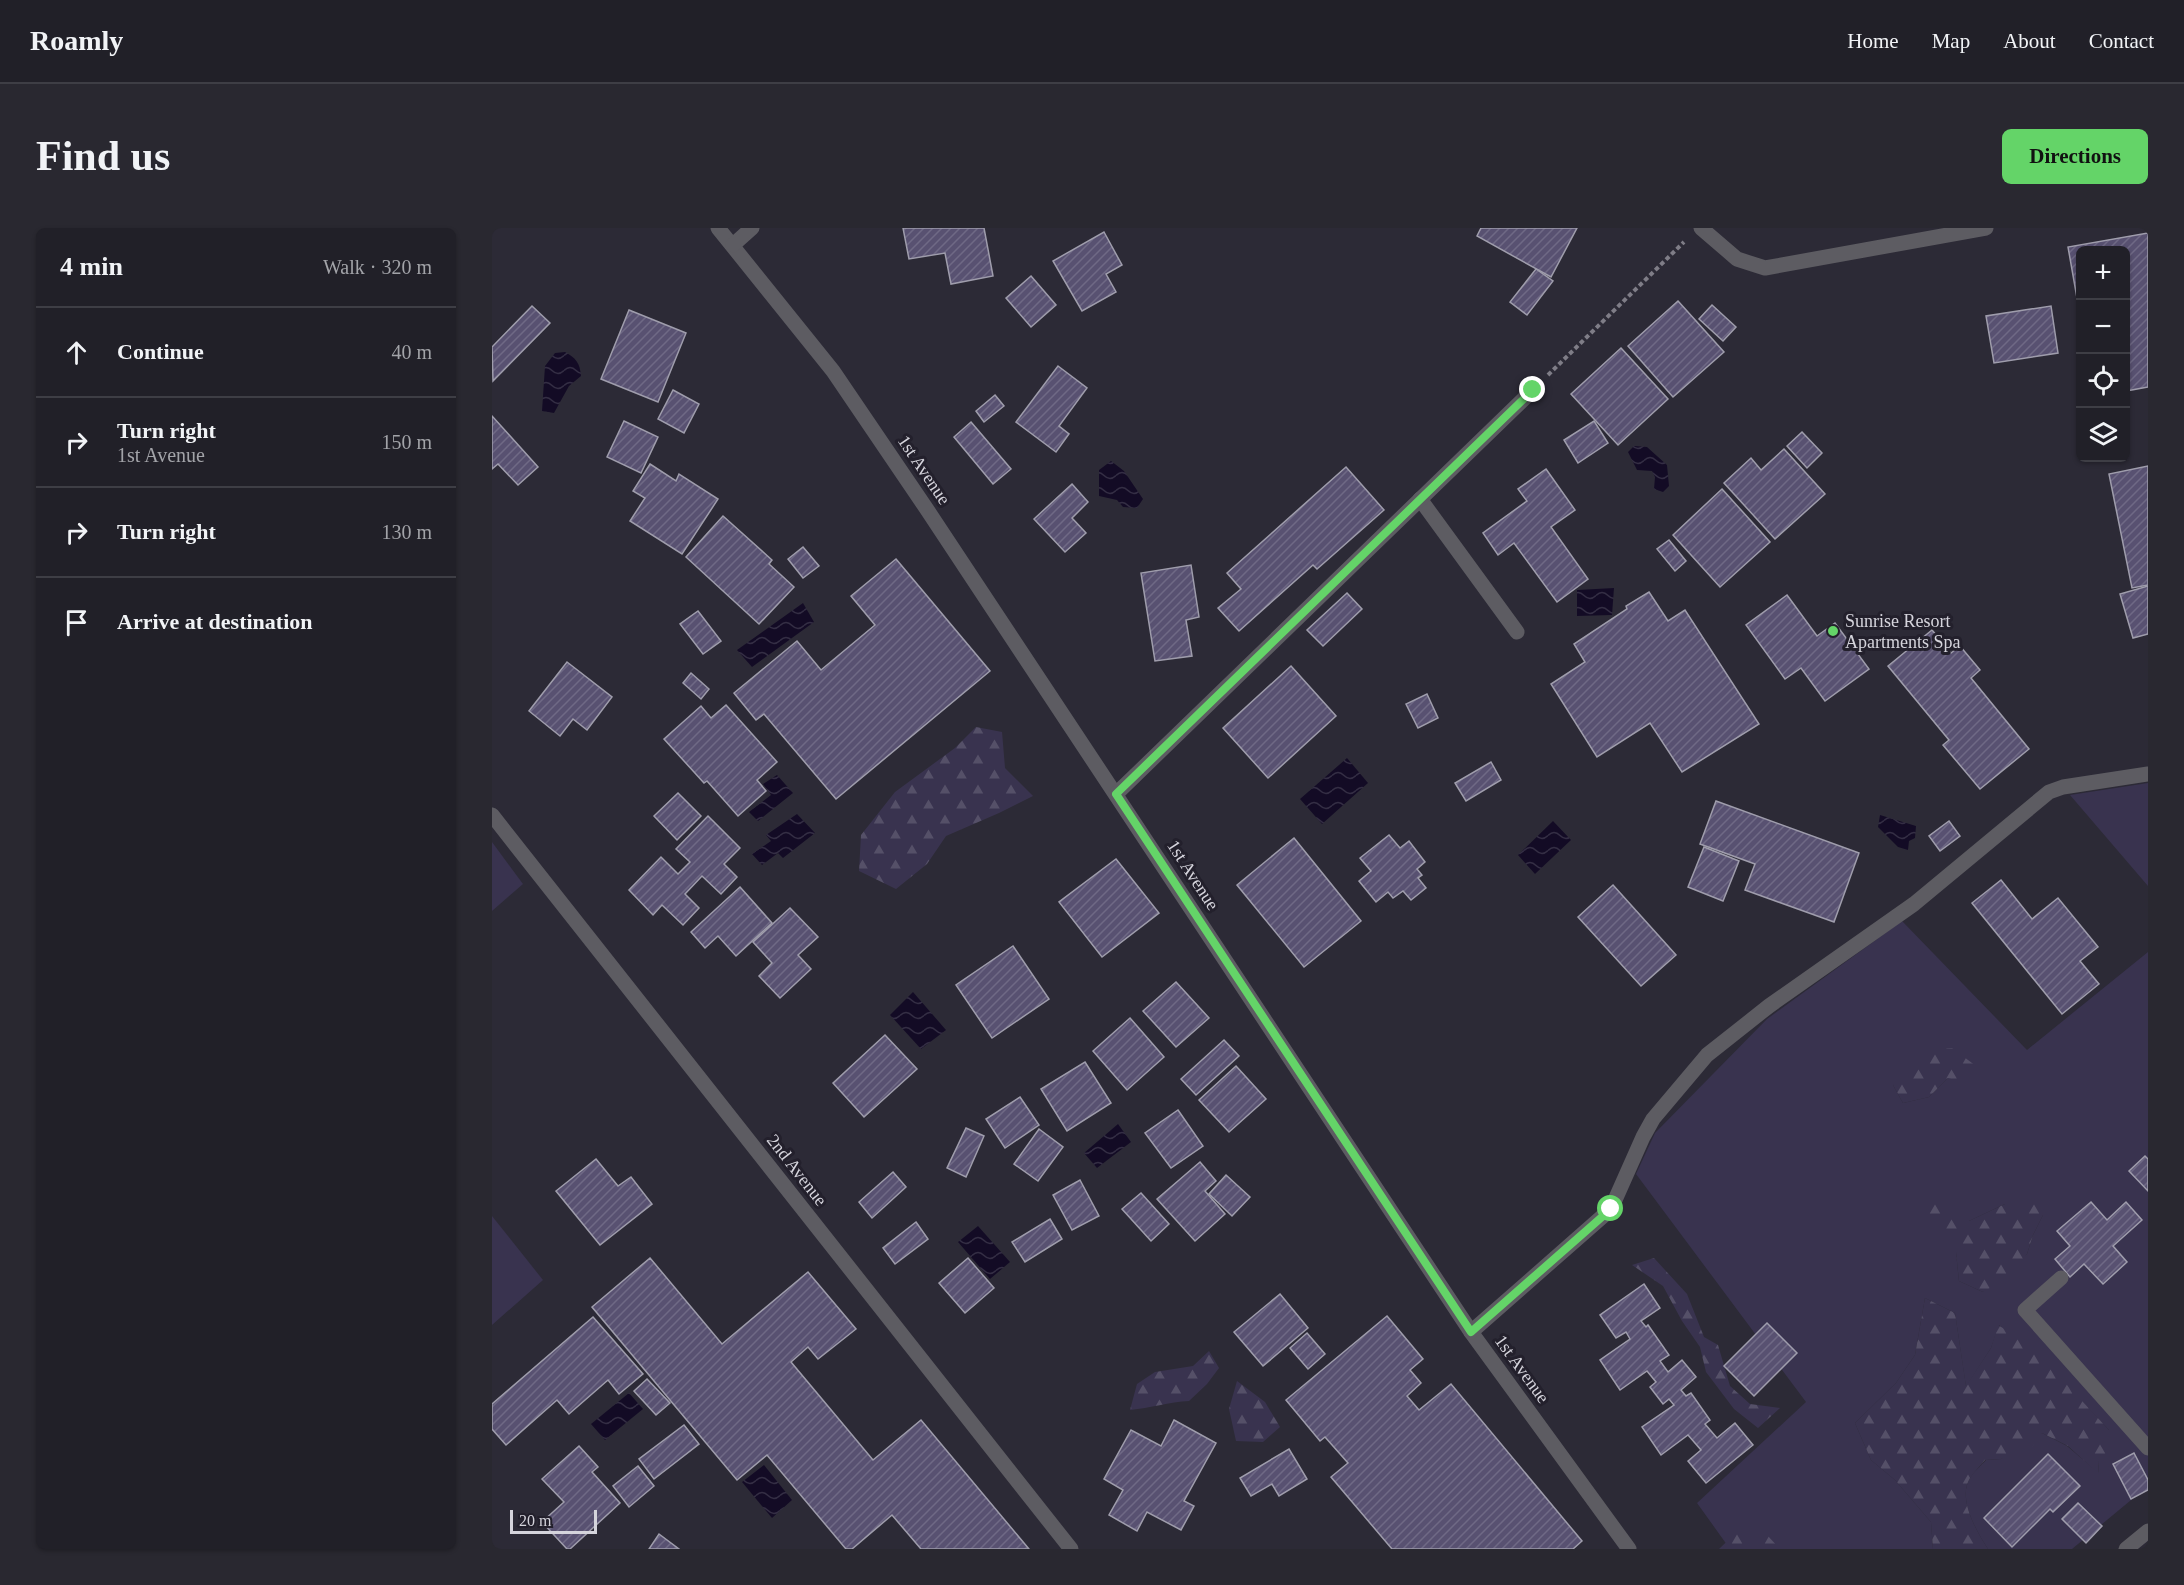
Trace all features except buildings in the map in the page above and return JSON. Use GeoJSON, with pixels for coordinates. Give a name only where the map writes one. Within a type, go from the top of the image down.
{"type":"FeatureCollection","features":[{"type":"Feature","properties":{"kind":"street","name":"1st Avenue"},"geometry":{"type":"LineString","coordinates":[[718,228],[833,372],[928,511],[1471,1332],[1629,1549]]}},
{"type":"Feature","properties":{"kind":"street"},"geometry":{"type":"LineString","coordinates":[[733,245],[752,228]]}},
{"type":"Feature","properties":{"kind":"street"},"geometry":{"type":"LineString","coordinates":[[1701,229],[1737,259],[1765,268],[1986,228]]}},
{"type":"Feature","properties":{"kind":"street"},"geometry":{"type":"LineString","coordinates":[[1116,794],[1533,390]]}},
{"type":"Feature","properties":{"kind":"street"},"geometry":{"type":"LineString","coordinates":[[1420,499],[1517,632]]}},
{"type":"Feature","properties":{"kind":"street"},"geometry":{"type":"LineString","coordinates":[[1471,1332],[1611,1209],[1653,1119],[1707,1055],[1769,1006],[1914,904],[2049,792],[2148,774]]}},
{"type":"Feature","properties":{"kind":"street","name":"2nd Avenue"},"geometry":{"type":"LineString","coordinates":[[492,815],[1071,1549]]}},
{"type":"Feature","properties":{"kind":"street"},"geometry":{"type":"LineString","coordinates":[[2061,1278],[2025,1310],[2148,1448]]}},
{"type":"Feature","properties":{"kind":"street"},"geometry":{"type":"LineString","coordinates":[[2126,1549],[2148,1531]]}},
{"type":"Feature","properties":{"kind":"path"},"geometry":{"type":"LineString","coordinates":[[1533,390],[1684,242],[1701,229]]}},
{"type":"Feature","properties":{"kind":"green space"},"geometry":{"type":"Polygon","coordinates":[[[976,727],[1002,732],[1005,768],[1033,796],[946,836],[927,864],[896,889],[859,871],[861,835],[895,792],[955,748],[976,727]]]}},
{"type":"Feature","properties":{"kind":"green space"},"geometry":{"type":"Polygon","coordinates":[[[2148,783],[2148,886],[2070,795],[2148,783]]]}},
{"type":"Feature","properties":{"kind":"green space"},"geometry":{"type":"Polygon","coordinates":[[[492,842],[523,884],[492,911],[492,842]]]}},
{"type":"Feature","properties":{"kind":"green space"},"geometry":{"type":"Polygon","coordinates":[[[1902,921],[2027,1050],[2148,952],[2148,1486],[2072,1549],[1988,1549],[1970,1515],[1966,1496],[1967,1486],[1972,1475],[1986,1460],[2001,1459],[2042,1433],[2067,1446],[2099,1473],[2098,1462],[2109,1430],[1999,1325],[1991,1348],[1966,1387],[1955,1313],[1925,1298],[1915,1355],[1896,1383],[1855,1423],[1871,1460],[1895,1480],[1931,1522],[1933,1549],[1730,1549],[1697,1503],[1806,1402],[1636,1174],[1655,1133],[1767,1019],[1902,921]],[[1980,1069],[1893,1085],[1903,1103],[1929,1097],[1948,1078],[1980,1069]],[[2005,1204],[1969,1221],[1956,1252],[1959,1281],[1983,1292],[2027,1254],[2043,1215],[2005,1204]]]}},
{"type":"Feature","properties":{"kind":"green space"},"geometry":{"type":"Polygon","coordinates":[[[1952,1048],[1980,1069],[1975,1086],[1948,1078],[1929,1097],[1903,1103],[1893,1085],[1920,1050],[1952,1048]]]}},
{"type":"Feature","properties":{"kind":"green space"},"geometry":{"type":"Polygon","coordinates":[[[2040,1197],[2043,1215],[2027,1254],[2008,1278],[1983,1292],[1959,1281],[1956,1252],[1921,1213],[1933,1198],[1969,1221],[2005,1204],[2040,1197]]]}},
{"type":"Feature","properties":{"kind":"green space"},"geometry":{"type":"Polygon","coordinates":[[[492,1216],[543,1280],[492,1325],[492,1216]]]}},
{"type":"Feature","properties":{"kind":"green space"},"geometry":{"type":"Polygon","coordinates":[[[1654,1258],[1687,1294],[1704,1337],[1718,1345],[1730,1386],[1750,1404],[1780,1408],[1758,1428],[1734,1409],[1706,1372],[1700,1347],[1682,1321],[1663,1286],[1632,1265],[1654,1258]]]}},
{"type":"Feature","properties":{"kind":"green space"},"geometry":{"type":"Polygon","coordinates":[[[1925,1298],[1955,1313],[1966,1386],[1991,1348],[1998,1325],[2029,1344],[2109,1430],[2111,1449],[2098,1462],[2099,1474],[2068,1446],[2042,1433],[2029,1451],[2001,1459],[1985,1460],[1970,1478],[1966,1496],[1970,1515],[1988,1549],[1933,1549],[1931,1522],[1895,1480],[1871,1460],[1855,1423],[1896,1383],[1915,1355],[1925,1298]]]}},
{"type":"Feature","properties":{"kind":"green space"},"geometry":{"type":"Polygon","coordinates":[[[1209,1351],[1219,1368],[1207,1384],[1189,1401],[1130,1410],[1137,1384],[1155,1372],[1193,1366],[1209,1351]]]}},
{"type":"Feature","properties":{"kind":"green space"},"geometry":{"type":"Polygon","coordinates":[[[1237,1381],[1265,1402],[1280,1427],[1263,1442],[1236,1441],[1229,1409],[1237,1381]]]}},
{"type":"Feature","properties":{"kind":"green space"},"geometry":{"type":"Polygon","coordinates":[[[1741,1528],[1767,1535],[1780,1549],[1719,1549],[1741,1528]]]}},
{"type":"Feature","properties":{"kind":"water"},"geometry":{"type":"Polygon","coordinates":[[[565,352],[577,361],[581,376],[569,386],[554,413],[542,411],[545,366],[555,353],[565,352]]]}},
{"type":"Feature","properties":{"kind":"water"},"geometry":{"type":"Polygon","coordinates":[[[1634,446],[1647,447],[1667,465],[1669,486],[1663,492],[1654,489],[1655,477],[1652,471],[1637,470],[1628,452],[1634,446]]]}},
{"type":"Feature","properties":{"kind":"water"},"geometry":{"type":"Polygon","coordinates":[[[1111,461],[1124,471],[1143,499],[1137,508],[1123,507],[1117,500],[1099,496],[1099,470],[1111,461]]]}},
{"type":"Feature","properties":{"kind":"water"},"geometry":{"type":"Polygon","coordinates":[[[1614,588],[1612,615],[1577,616],[1577,590],[1614,588]]]}},
{"type":"Feature","properties":{"kind":"water"},"geometry":{"type":"Polygon","coordinates":[[[803,603],[814,622],[752,667],[737,650],[803,603]]]}},
{"type":"Feature","properties":{"kind":"water"},"geometry":{"type":"Polygon","coordinates":[[[1347,758],[1368,783],[1322,824],[1300,799],[1347,758]]]}},
{"type":"Feature","properties":{"kind":"water"},"geometry":{"type":"Polygon","coordinates":[[[777,775],[793,793],[758,821],[749,812],[771,795],[763,784],[777,775]]]}},
{"type":"Feature","properties":{"kind":"water"},"geometry":{"type":"Polygon","coordinates":[[[797,814],[815,833],[783,858],[778,853],[762,865],[752,854],[771,841],[766,835],[797,814]]]}},
{"type":"Feature","properties":{"kind":"water"},"geometry":{"type":"Polygon","coordinates":[[[1880,815],[1916,826],[1915,838],[1909,841],[1908,850],[1898,847],[1878,827],[1880,815]]]}},
{"type":"Feature","properties":{"kind":"water"},"geometry":{"type":"Polygon","coordinates":[[[1553,821],[1571,840],[1535,874],[1518,855],[1553,821]]]}},
{"type":"Feature","properties":{"kind":"water"},"geometry":{"type":"Polygon","coordinates":[[[913,992],[946,1030],[921,1049],[890,1015],[913,992]]]}},
{"type":"Feature","properties":{"kind":"water"},"geometry":{"type":"Polygon","coordinates":[[[1118,1124],[1131,1142],[1097,1168],[1084,1153],[1118,1124]]]}},
{"type":"Feature","properties":{"kind":"water"},"geometry":{"type":"Polygon","coordinates":[[[978,1226],[1010,1262],[990,1279],[958,1242],[978,1226]]]}},
{"type":"Feature","properties":{"kind":"water"},"geometry":{"type":"Polygon","coordinates":[[[629,1393],[643,1409],[605,1440],[591,1424],[629,1393]]]}},
{"type":"Feature","properties":{"kind":"water"},"geometry":{"type":"Polygon","coordinates":[[[764,1465],[792,1500],[772,1518],[742,1482],[764,1465]]]}},
{"type":"Feature","properties":{"kind":"place","name":"Sunrise Resort Apartments Spa"},"geometry":{"type":"Point","coordinates":[1833,631]}},
{"type":"Feature","properties":{"kind":"route"},"geometry":{"type":"LineString","coordinates":[[1533,390],[1116,794],[1471,1332],[1611,1209]]}}]}
